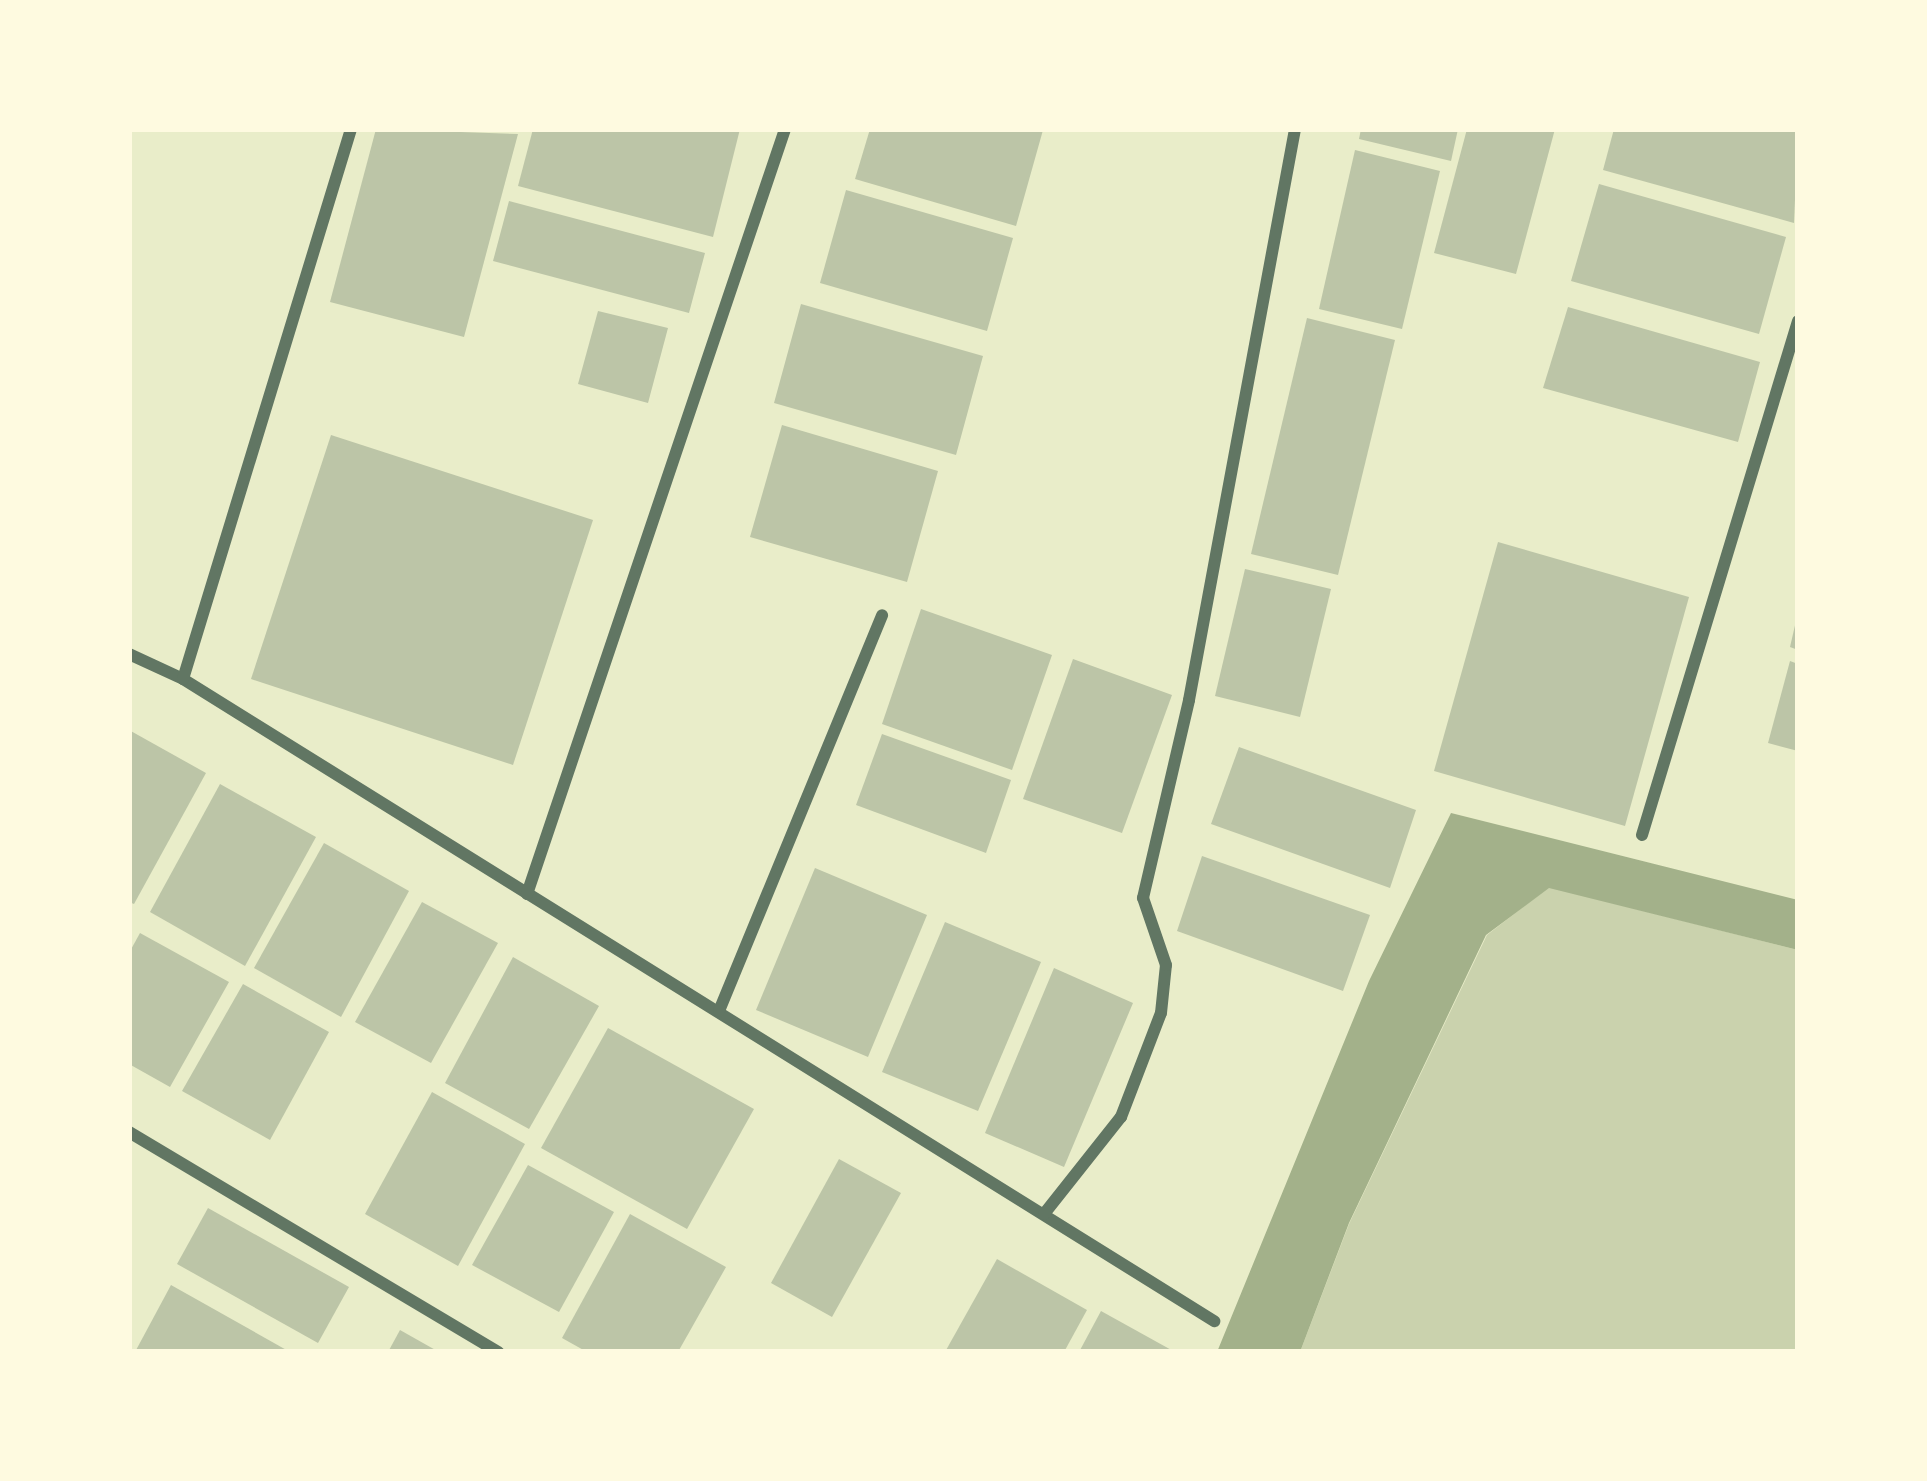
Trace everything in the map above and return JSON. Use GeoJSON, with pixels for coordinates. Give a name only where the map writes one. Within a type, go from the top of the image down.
{"type":"FeatureCollection","features":[{"type":"Feature","properties":{"kind":"street"},"geometry":{"type":"LineString","coordinates":[[184,679],[351,129]]}},
{"type":"Feature","properties":{"kind":"street"},"geometry":{"type":"LineString","coordinates":[[527,894],[785,129]]}},
{"type":"Feature","properties":{"kind":"street"},"geometry":{"type":"LineString","coordinates":[[1044,1214],[1121,1117],[1161,1012],[1166,965],[1143,898],[1189,700],[1295,129]]}},
{"type":"Feature","properties":{"kind":"street"},"geometry":{"type":"LineString","coordinates":[[1642,835],[1798,321]]}},
{"type":"Feature","properties":{"kind":"street"},"geometry":{"type":"LineString","coordinates":[[719,1011],[882,615]]}},
{"type":"Feature","properties":{"kind":"street"},"geometry":{"type":"LineString","coordinates":[[129,654],[184,679],[1214,1321]]}},
{"type":"Feature","properties":{"kind":"street"},"geometry":{"type":"LineString","coordinates":[[129,1132],[498,1352]]}},
{"type":"Feature","properties":{"kind":"shaded area"},"geometry":{"type":"Polygon","coordinates":[[[1451,813],[1798,900],[1798,950],[1549,888],[1486,935],[1349,1223],[1300,1352],[1217,1352],[1369,981],[1451,813]]]}},
{"type":"Feature","properties":{"kind":"shaded area"},"geometry":{"type":"Polygon","coordinates":[[[1549,887],[1798,950],[1798,1352],[1300,1352],[1349,1224],[1487,935],[1549,887]]]}},
{"type":"Feature","properties":{"kind":"building"},"geometry":{"type":"Polygon","coordinates":[[[376,129],[518,134],[464,337],[330,302],[376,129]]]}},
{"type":"Feature","properties":{"kind":"building"},"geometry":{"type":"Polygon","coordinates":[[[533,129],[740,129],[713,237],[518,186],[533,129]]]}},
{"type":"Feature","properties":{"kind":"building"},"geometry":{"type":"Polygon","coordinates":[[[870,129],[1043,130],[1016,226],[855,179],[870,129]]]}},
{"type":"Feature","properties":{"kind":"building"},"geometry":{"type":"Polygon","coordinates":[[[1361,129],[1458,129],[1451,161],[1359,139],[1361,129]]]}},
{"type":"Feature","properties":{"kind":"building"},"geometry":{"type":"Polygon","coordinates":[[[1467,129],[1555,129],[1516,274],[1434,253],[1467,129]]]}},
{"type":"Feature","properties":{"kind":"building"},"geometry":{"type":"Polygon","coordinates":[[[1614,129],[1798,129],[1794,223],[1603,170],[1614,129]]]}},
{"type":"Feature","properties":{"kind":"building"},"geometry":{"type":"Polygon","coordinates":[[[1355,150],[1440,171],[1402,329],[1319,309],[1355,150]]]}},
{"type":"Feature","properties":{"kind":"building"},"geometry":{"type":"Polygon","coordinates":[[[1599,184],[1786,237],[1759,334],[1571,281],[1599,184]]]}},
{"type":"Feature","properties":{"kind":"building"},"geometry":{"type":"Polygon","coordinates":[[[846,190],[1013,238],[987,331],[820,283],[846,190]]]}},
{"type":"Feature","properties":{"kind":"building"},"geometry":{"type":"Polygon","coordinates":[[[509,201],[705,253],[689,313],[493,261],[509,201]]]}},
{"type":"Feature","properties":{"kind":"building"},"geometry":{"type":"Polygon","coordinates":[[[801,304],[983,356],[956,455],[774,403],[801,304]]]}},
{"type":"Feature","properties":{"kind":"building"},"geometry":{"type":"Polygon","coordinates":[[[1568,307],[1760,362],[1738,442],[1543,388],[1568,307]]]}},
{"type":"Feature","properties":{"kind":"building"},"geometry":{"type":"Polygon","coordinates":[[[598,311],[668,328],[648,403],[578,384],[598,311]]]}},
{"type":"Feature","properties":{"kind":"building"},"geometry":{"type":"Polygon","coordinates":[[[1307,318],[1395,340],[1338,575],[1251,554],[1307,318]]]}},
{"type":"Feature","properties":{"kind":"building"},"geometry":{"type":"Polygon","coordinates":[[[782,425],[938,471],[907,582],[750,537],[782,425]]]}},
{"type":"Feature","properties":{"kind":"building"},"geometry":{"type":"Polygon","coordinates":[[[331,435],[593,520],[513,765],[251,679],[331,435]]]}},
{"type":"Feature","properties":{"kind":"building"},"geometry":{"type":"Polygon","coordinates":[[[1498,542],[1689,597],[1625,826],[1434,771],[1498,542]]]}},
{"type":"Feature","properties":{"kind":"building"},"geometry":{"type":"Polygon","coordinates":[[[1245,569],[1331,589],[1300,717],[1215,696],[1245,569]]]}},
{"type":"Feature","properties":{"kind":"building"},"geometry":{"type":"Polygon","coordinates":[[[921,609],[1052,655],[1012,770],[882,724],[921,609]]]}},
{"type":"Feature","properties":{"kind":"building"},"geometry":{"type":"Polygon","coordinates":[[[1798,621],[1798,650],[1790,647],[1798,621]]]}},
{"type":"Feature","properties":{"kind":"building"},"geometry":{"type":"Polygon","coordinates":[[[1073,659],[1172,695],[1122,833],[1023,799],[1073,659]]]}},
{"type":"Feature","properties":{"kind":"building"},"geometry":{"type":"Polygon","coordinates":[[[1790,661],[1798,664],[1798,751],[1768,743],[1790,661]]]}},
{"type":"Feature","properties":{"kind":"building"},"geometry":{"type":"Polygon","coordinates":[[[129,730],[206,773],[134,904],[129,902],[129,730]]]}},
{"type":"Feature","properties":{"kind":"building"},"geometry":{"type":"Polygon","coordinates":[[[882,734],[1011,780],[986,853],[856,805],[882,734]]]}},
{"type":"Feature","properties":{"kind":"building"},"geometry":{"type":"Polygon","coordinates":[[[1239,747],[1416,810],[1390,888],[1211,824],[1239,747]]]}},
{"type":"Feature","properties":{"kind":"building"},"geometry":{"type":"Polygon","coordinates":[[[220,784],[316,837],[245,966],[150,912],[220,784]]]}},
{"type":"Feature","properties":{"kind":"building"},"geometry":{"type":"Polygon","coordinates":[[[324,843],[409,891],[341,1017],[254,968],[324,843]]]}},
{"type":"Feature","properties":{"kind":"building"},"geometry":{"type":"Polygon","coordinates":[[[1202,856],[1370,915],[1343,991],[1177,931],[1202,856]]]}},
{"type":"Feature","properties":{"kind":"building"},"geometry":{"type":"Polygon","coordinates":[[[815,868],[927,915],[868,1057],[756,1010],[815,868]]]}},
{"type":"Feature","properties":{"kind":"building"},"geometry":{"type":"Polygon","coordinates":[[[422,902],[498,943],[431,1063],[355,1022],[422,902]]]}},
{"type":"Feature","properties":{"kind":"building"},"geometry":{"type":"Polygon","coordinates":[[[945,922],[1041,962],[978,1111],[882,1072],[945,922]]]}},
{"type":"Feature","properties":{"kind":"building"},"geometry":{"type":"Polygon","coordinates":[[[140,933],[229,982],[170,1087],[129,1064],[129,953],[140,933]]]}},
{"type":"Feature","properties":{"kind":"building"},"geometry":{"type":"Polygon","coordinates":[[[513,957],[599,1006],[529,1129],[445,1083],[513,957]]]}},
{"type":"Feature","properties":{"kind":"building"},"geometry":{"type":"Polygon","coordinates":[[[1054,968],[1133,1003],[1064,1167],[985,1133],[1054,968]]]}},
{"type":"Feature","properties":{"kind":"building"},"geometry":{"type":"Polygon","coordinates":[[[243,984],[329,1032],[270,1140],[182,1091],[243,984]]]}},
{"type":"Feature","properties":{"kind":"building"},"geometry":{"type":"Polygon","coordinates":[[[608,1028],[754,1109],[687,1229],[541,1148],[608,1028]]]}},
{"type":"Feature","properties":{"kind":"building"},"geometry":{"type":"Polygon","coordinates":[[[432,1092],[525,1144],[458,1266],[365,1214],[432,1092]]]}},
{"type":"Feature","properties":{"kind":"building"},"geometry":{"type":"Polygon","coordinates":[[[839,1159],[901,1193],[832,1317],[771,1283],[839,1159]]]}},
{"type":"Feature","properties":{"kind":"building"},"geometry":{"type":"Polygon","coordinates":[[[528,1165],[614,1212],[559,1312],[472,1265],[528,1165]]]}},
{"type":"Feature","properties":{"kind":"building"},"geometry":{"type":"Polygon","coordinates":[[[208,1208],[349,1287],[318,1343],[177,1264],[208,1208]]]}},
{"type":"Feature","properties":{"kind":"building"},"geometry":{"type":"Polygon","coordinates":[[[630,1214],[726,1267],[678,1352],[587,1352],[562,1338],[630,1214]]]}},
{"type":"Feature","properties":{"kind":"building"},"geometry":{"type":"Polygon","coordinates":[[[997,1259],[1087,1310],[1064,1352],[945,1352],[997,1259]]]}},
{"type":"Feature","properties":{"kind":"building"},"geometry":{"type":"Polygon","coordinates":[[[171,1285],[290,1352],[135,1352],[171,1285]]]}},
{"type":"Feature","properties":{"kind":"building"},"geometry":{"type":"Polygon","coordinates":[[[1101,1311],[1175,1352],[1079,1352],[1101,1311]]]}},
{"type":"Feature","properties":{"kind":"building"},"geometry":{"type":"Polygon","coordinates":[[[400,1330],[439,1352],[388,1352],[400,1330]]]}}]}
